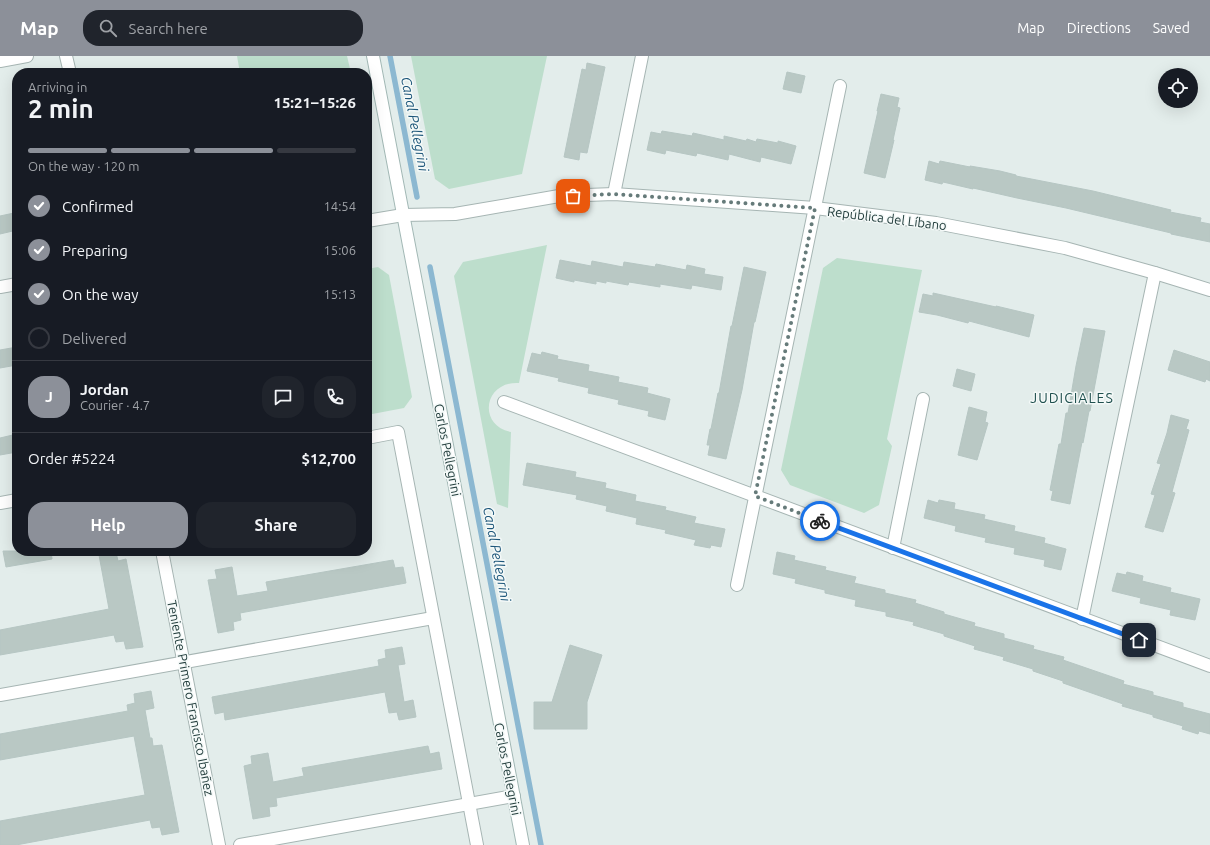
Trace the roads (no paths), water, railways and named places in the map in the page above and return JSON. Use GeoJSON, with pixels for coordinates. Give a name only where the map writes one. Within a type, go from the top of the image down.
{"type":"FeatureCollection","features":[{"type":"Feature","properties":{"kind":"street"},"geometry":{"type":"LineString","coordinates":[[0,61],[27,56]]}},
{"type":"Feature","properties":{"kind":"street"},"geometry":{"type":"LineString","coordinates":[[66,56],[69,68]]}},
{"type":"Feature","properties":{"kind":"street","name":"Carlos Pellegrini"},"geometry":{"type":"LineString","coordinates":[[373,56],[523,845]]}},
{"type":"Feature","properties":{"kind":"street"},"geometry":{"type":"LineString","coordinates":[[614,194],[642,56]]}},
{"type":"Feature","properties":{"kind":"street"},"geometry":{"type":"LineString","coordinates":[[737,585],[840,86]]}},
{"type":"Feature","properties":{"kind":"street","name":"República del Líbano"},"geometry":{"type":"LineString","coordinates":[[372,221],[404,215],[455,214],[559,196],[614,194],[815,208],[944,224],[1065,248],[1210,290]]}},
{"type":"Feature","properties":{"kind":"street"},"geometry":{"type":"LineString","coordinates":[[1082,619],[1155,273]]}},
{"type":"Feature","properties":{"kind":"street"},"geometry":{"type":"LineString","coordinates":[[0,287],[12,285]]}},
{"type":"Feature","properties":{"kind":"street"},"geometry":{"type":"LineString","coordinates":[[893,548],[923,400]]}},
{"type":"Feature","properties":{"kind":"street"},"geometry":{"type":"LineString","coordinates":[[504,402],[1210,666]]}},
{"type":"Feature","properties":{"kind":"street"},"geometry":{"type":"LineString","coordinates":[[372,437],[398,432],[477,845]]}},
{"type":"Feature","properties":{"kind":"street"},"geometry":{"type":"LineString","coordinates":[[0,503],[12,501]]}},
{"type":"Feature","properties":{"kind":"street","name":"Teniente Primero Francisco Ibañez"},"geometry":{"type":"LineString","coordinates":[[163,556],[219,845]]}},
{"type":"Feature","properties":{"kind":"street"},"geometry":{"type":"LineString","coordinates":[[0,695],[433,618]]}},
{"type":"Feature","properties":{"kind":"street"},"geometry":{"type":"LineString","coordinates":[[240,845],[514,796]]}},
{"type":"Feature","properties":{"kind":"waterway","name":"Canal Pellegrini"},"geometry":{"type":"LineString","coordinates":[[390,56],[417,197]]}},
{"type":"Feature","properties":{"kind":"waterway","name":"Canal Pellegrini"},"geometry":{"type":"LineString","coordinates":[[430,267],[541,845]]}},
{"type":"Feature","properties":{"kind":"district","name":"JUDICIALES"},"geometry":{"type":"Point","coordinates":[1072,398]}}]}
